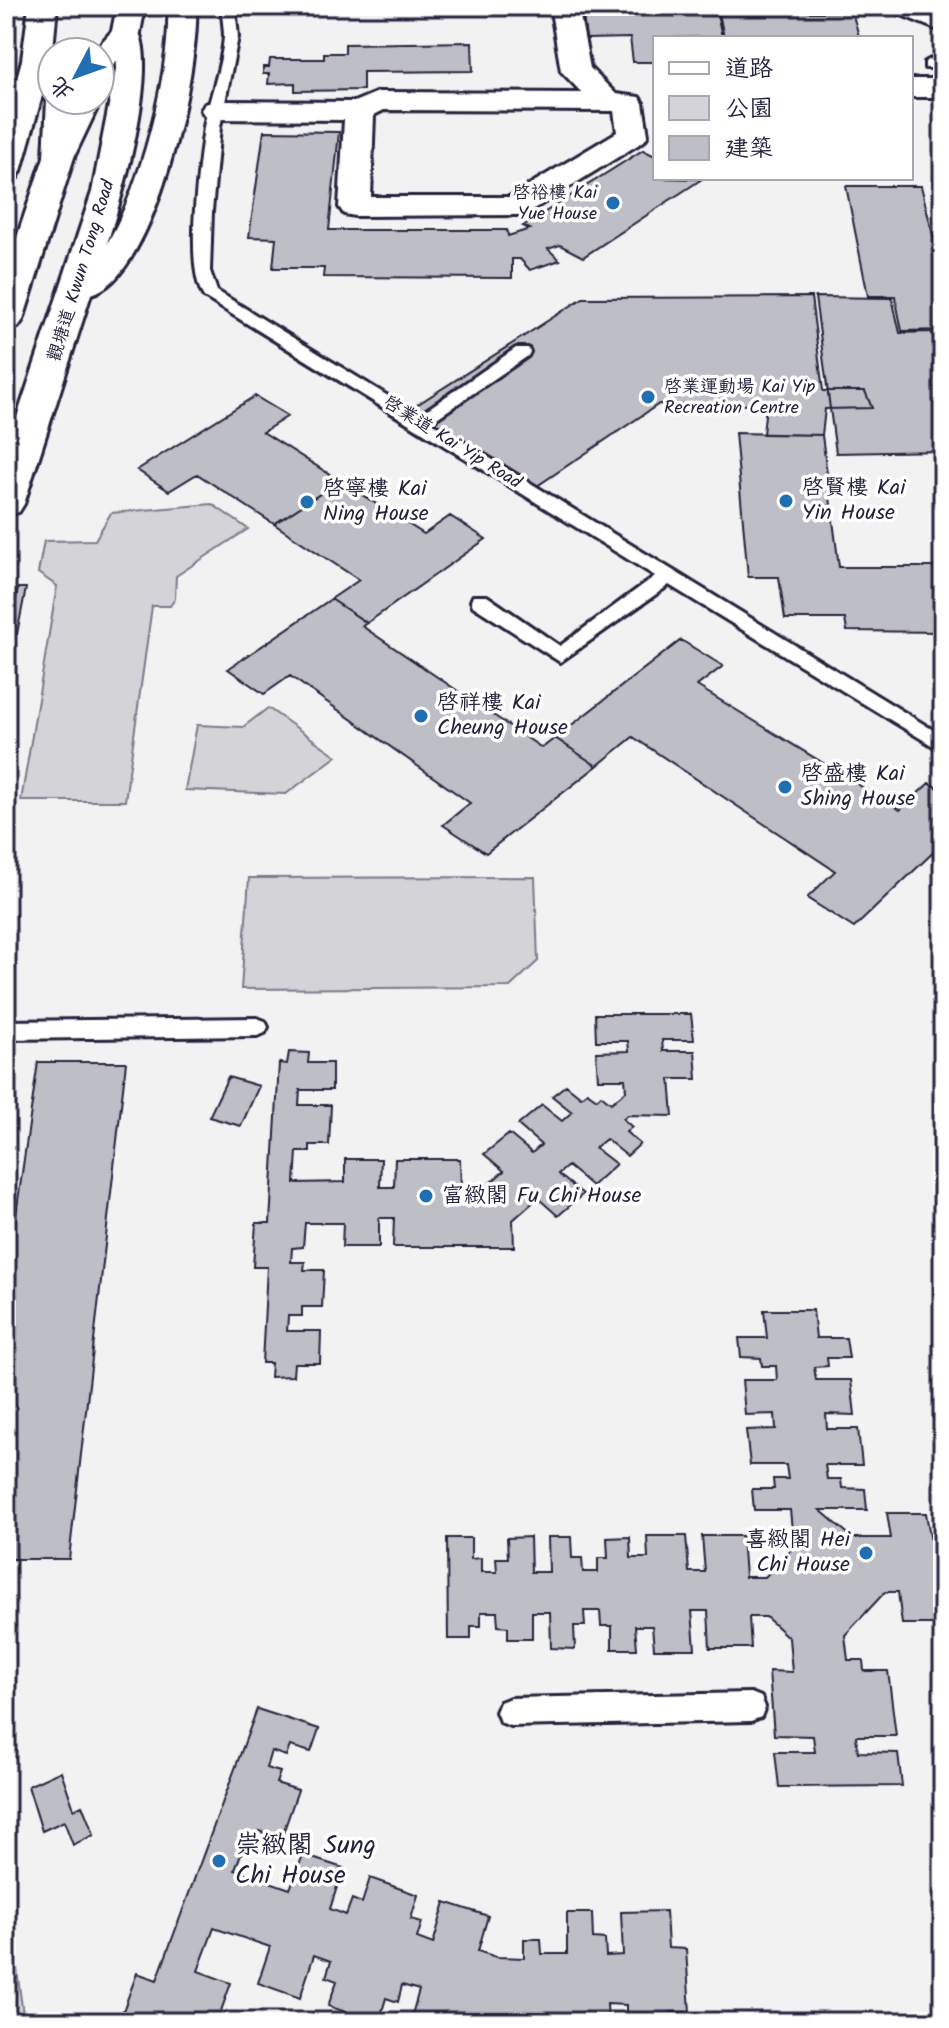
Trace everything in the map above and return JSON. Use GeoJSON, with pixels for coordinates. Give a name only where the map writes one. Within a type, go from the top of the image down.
{"type":"FeatureCollection","features":[{"type":"Feature","properties":{"kind":"main road"},"geometry":{"type":"LineString","coordinates":[[6,171],[37,60],[43,6]]}},
{"type":"Feature","properties":{"kind":"main road"},"geometry":{"type":"LineString","coordinates":[[74,301],[127,238],[145,199],[169,111],[182,40],[182,6]]}},
{"type":"Feature","properties":{"kind":"main road"},"geometry":{"type":"LineString","coordinates":[[568,6],[565,11],[576,71],[631,101]]}},
{"type":"Feature","properties":{"kind":"main road"},"geometry":{"type":"LineString","coordinates":[[904,6],[943,23]]}},
{"type":"Feature","properties":{"kind":"main road","name":"觀塘道 Kwun Tong Road"},"geometry":{"type":"LineString","coordinates":[[116,37],[128,19]]}},
{"type":"Feature","properties":{"kind":"main road","name":"觀塘道 Kwun Tong Road"},"geometry":{"type":"LineString","coordinates":[[6,504],[108,192],[132,64],[128,19]]}},
{"type":"Feature","properties":{"kind":"main road"},"geometry":{"type":"LineString","coordinates":[[913,87],[939,69]]}},
{"type":"Feature","properties":{"kind":"main road"},"geometry":{"type":"LineString","coordinates":[[216,110],[359,111],[378,101],[631,101]]}},
{"type":"Feature","properties":{"kind":"main road"},"geometry":{"type":"LineString","coordinates":[[359,111],[355,207],[516,206],[633,135],[631,101]]}},
{"type":"Feature","properties":{"kind":"main road"},"geometry":{"type":"LineString","coordinates":[[59,157],[61,116]]}},
{"type":"Feature","properties":{"kind":"main road"},"geometry":{"type":"LineString","coordinates":[[6,320],[59,157],[78,116]]}},
{"type":"Feature","properties":{"kind":"lane","name":"啓業道 Kai Yip Road"},"geometry":{"type":"LineString","coordinates":[[228,6],[231,37],[216,110],[206,197],[202,271],[210,294],[943,745]]}},
{"type":"Feature","properties":{"kind":"lane"},"geometry":{"type":"LineString","coordinates":[[418,423],[522,352]]}},
{"type":"Feature","properties":{"kind":"lane"},"geometry":{"type":"LineString","coordinates":[[480,601],[560,655],[668,576]]}},
{"type":"Feature","properties":{"kind":"lane"},"geometry":{"type":"LineString","coordinates":[[6,1030],[257,1027]]}},
{"type":"Feature","properties":{"kind":"lane"},"geometry":{"type":"LineString","coordinates":[[510,1712],[751,1707]]}},
{"type":"Feature","properties":{"kind":"green space"},"geometry":{"type":"Polygon","coordinates":[[[212,504],[248,529],[176,576],[175,599],[170,606],[152,606],[125,801],[21,801],[57,586],[38,573],[44,541],[95,540],[111,513],[212,504]]]}},
{"type":"Feature","properties":{"kind":"green space"},"geometry":{"type":"Polygon","coordinates":[[[268,708],[337,756],[286,794],[185,790],[197,725],[243,727],[268,708]]]}},
{"type":"Feature","properties":{"kind":"green space"},"geometry":{"type":"Polygon","coordinates":[[[535,877],[538,961],[510,987],[241,989],[249,878],[535,877]]]}},
{"type":"Feature","properties":{"kind":"green space"},"geometry":{"type":"Polygon","coordinates":[[[6,1888],[24,2022],[6,2022],[6,1888]]]}},
{"type":"Feature","properties":{"kind":"building"},"geometry":{"type":"Polygon","coordinates":[[[624,6],[671,6],[672,13],[717,13],[722,36],[653,36],[653,62],[633,62],[630,38],[586,39],[583,15],[626,14],[624,6]]]}},
{"type":"Feature","properties":{"kind":"building"},"geometry":{"type":"Polygon","coordinates":[[[760,6],[807,6],[808,12],[852,12],[859,36],[724,36],[719,13],[762,13],[760,6]]]}},
{"type":"Feature","properties":{"kind":"building"},"geometry":{"type":"Polygon","coordinates":[[[472,42],[473,71],[363,72],[363,90],[295,91],[295,83],[268,84],[269,74],[263,74],[263,67],[269,67],[270,59],[324,59],[324,53],[345,53],[345,44],[472,42]]]}},
{"type":"Feature","properties":{"kind":"building","name":"啓裕樓 Kai Yue House"},"geometry":{"type":"Polygon","coordinates":[[[264,131],[339,132],[329,230],[507,230],[508,236],[530,229],[523,226],[643,150],[653,155],[653,180],[700,180],[583,257],[560,245],[548,249],[560,260],[530,270],[520,259],[512,259],[512,278],[323,277],[324,268],[273,268],[276,238],[249,237],[264,131]]]}},
{"type":"Feature","properties":{"kind":"building"},"geometry":{"type":"Polygon","coordinates":[[[846,186],[921,186],[943,276],[943,330],[902,331],[895,296],[868,296],[846,186]]]}},
{"type":"Feature","properties":{"kind":"building","name":"啓業運動場 Kai Yip Recreation Centre"},"geometry":{"type":"Polygon","coordinates":[[[811,297],[823,391],[865,391],[872,408],[825,409],[822,435],[763,434],[766,405],[659,404],[537,486],[409,410],[583,298],[811,297]]]}},
{"type":"Feature","properties":{"kind":"building"},"geometry":{"type":"Polygon","coordinates":[[[815,297],[892,298],[900,333],[932,332],[937,350],[943,353],[943,451],[836,453],[815,297]]]}},
{"type":"Feature","properties":{"kind":"building","name":"啓寧樓 Kai Ning House"},"geometry":{"type":"Polygon","coordinates":[[[255,396],[288,416],[263,432],[424,534],[450,516],[486,539],[367,623],[331,599],[359,580],[197,474],[169,491],[137,470],[255,396]]]}},
{"type":"Feature","properties":{"kind":"building"},"geometry":{"type":"Polygon","coordinates":[[[255,396],[288,416],[263,432],[340,481],[274,524],[197,474],[169,491],[137,470],[255,396]]]}},
{"type":"Feature","properties":{"kind":"building","name":"啓賢樓 Kai Yin House"},"geometry":{"type":"Polygon","coordinates":[[[735,433],[822,435],[839,567],[943,567],[943,632],[847,631],[845,619],[785,619],[779,577],[748,577],[735,433]]]}},
{"type":"Feature","properties":{"kind":"building"},"geometry":{"type":"Polygon","coordinates":[[[340,481],[424,534],[450,516],[486,539],[367,623],[331,599],[359,580],[274,524],[340,481]]]}},
{"type":"Feature","properties":{"kind":"building"},"geometry":{"type":"Polygon","coordinates":[[[18,588],[26,588],[17,634],[9,634],[18,588]]]}},
{"type":"Feature","properties":{"kind":"building","name":"啓祥樓 Kai Cheung House"},"geometry":{"type":"Polygon","coordinates":[[[331,599],[367,623],[362,626],[542,748],[555,738],[597,766],[486,853],[443,825],[470,803],[290,676],[264,694],[228,669],[331,599]]]}},
{"type":"Feature","properties":{"kind":"building","name":"啓盛樓 Kai Shing House"},"geometry":{"type":"Polygon","coordinates":[[[681,640],[723,666],[697,686],[900,810],[929,783],[943,791],[943,843],[854,928],[807,898],[835,871],[633,737],[597,766],[555,738],[681,640]]]}},
{"type":"Feature","properties":{"kind":"building","name":"富緻閣 Fu Chi House"},"geometry":{"type":"Polygon","coordinates":[[[595,1014],[691,1014],[694,1040],[662,1040],[663,1051],[695,1051],[697,1079],[670,1079],[673,1116],[627,1115],[623,1119],[632,1127],[626,1132],[640,1144],[627,1156],[606,1139],[595,1148],[616,1164],[592,1186],[568,1166],[558,1174],[583,1194],[558,1216],[538,1198],[513,1220],[514,1247],[393,1247],[394,1218],[379,1218],[379,1247],[342,1247],[343,1223],[305,1223],[303,1247],[292,1248],[291,1262],[305,1262],[304,1270],[324,1270],[322,1307],[302,1307],[302,1316],[288,1316],[287,1331],[321,1331],[320,1363],[294,1363],[293,1376],[270,1377],[271,1363],[262,1363],[267,1267],[253,1267],[256,1223],[270,1223],[279,1063],[287,1064],[289,1052],[309,1053],[308,1063],[332,1063],[332,1090],[300,1090],[299,1105],[331,1105],[329,1145],[310,1145],[310,1152],[297,1152],[295,1183],[345,1182],[345,1159],[381,1159],[380,1187],[394,1187],[395,1159],[460,1159],[461,1187],[485,1187],[504,1171],[484,1154],[509,1134],[532,1153],[541,1145],[518,1125],[542,1105],[562,1121],[572,1112],[552,1096],[566,1085],[581,1097],[587,1092],[597,1099],[601,1095],[611,1103],[626,1091],[625,1079],[598,1079],[596,1052],[629,1051],[628,1041],[596,1041],[595,1014]]]}},
{"type":"Feature","properties":{"kind":"building"},"geometry":{"type":"Polygon","coordinates":[[[38,1062],[126,1062],[69,1559],[6,1559],[6,1284],[38,1062]]]}},
{"type":"Feature","properties":{"kind":"building"},"geometry":{"type":"Polygon","coordinates":[[[228,1077],[259,1086],[241,1126],[209,1117],[228,1077]]]}},
{"type":"Feature","properties":{"kind":"building","name":"喜緻閣 Hei Chi House"},"geometry":{"type":"Polygon","coordinates":[[[764,1310],[813,1310],[816,1338],[846,1338],[849,1358],[827,1358],[828,1366],[814,1367],[816,1380],[851,1380],[855,1415],[826,1414],[827,1429],[858,1429],[862,1465],[825,1465],[827,1479],[841,1479],[842,1488],[865,1489],[867,1510],[820,1510],[853,1538],[891,1538],[887,1513],[926,1513],[932,1548],[943,1548],[943,1587],[937,1588],[942,1624],[902,1624],[898,1592],[885,1592],[845,1635],[848,1660],[863,1660],[864,1671],[888,1671],[896,1736],[856,1736],[858,1752],[898,1753],[902,1786],[779,1787],[775,1752],[815,1752],[813,1736],[774,1735],[769,1671],[792,1672],[789,1638],[766,1617],[749,1617],[751,1648],[710,1648],[708,1611],[692,1611],[695,1649],[654,1649],[652,1626],[635,1626],[637,1649],[612,1649],[612,1626],[601,1626],[600,1611],[584,1611],[585,1626],[574,1626],[575,1649],[551,1648],[550,1612],[532,1612],[532,1639],[508,1639],[508,1627],[498,1626],[497,1612],[481,1612],[481,1626],[471,1626],[471,1639],[448,1639],[447,1538],[471,1538],[471,1559],[481,1558],[481,1572],[497,1572],[496,1558],[508,1558],[507,1538],[530,1537],[531,1572],[549,1572],[548,1537],[571,1537],[572,1558],[582,1558],[583,1572],[598,1572],[598,1558],[608,1558],[607,1538],[630,1537],[631,1558],[648,1558],[647,1536],[686,1536],[689,1572],[705,1572],[702,1536],[742,1536],[745,1577],[765,1577],[802,1538],[792,1530],[790,1510],[754,1510],[752,1489],[774,1489],[773,1479],[788,1479],[786,1465],[750,1465],[746,1430],[776,1429],[775,1414],[745,1415],[742,1380],[777,1380],[776,1366],[762,1366],[761,1358],[741,1357],[739,1338],[767,1338],[764,1310]]]}},
{"type":"Feature","properties":{"kind":"building","name":"崇緻閣 Sung Chi House"},"geometry":{"type":"Polygon","coordinates":[[[257,1709],[319,1729],[311,1752],[290,1746],[286,1756],[271,1751],[266,1768],[280,1772],[276,1783],[298,1790],[281,1839],[259,1831],[254,1843],[246,1840],[235,1870],[290,1889],[303,1855],[343,1868],[330,1909],[346,1915],[352,1899],[362,1903],[370,1878],[418,1895],[411,1919],[422,1922],[417,1938],[433,1944],[445,1902],[488,1916],[478,1951],[496,1957],[524,1958],[524,1939],[541,1939],[542,1954],[567,1954],[567,1913],[592,1913],[593,1938],[605,1939],[606,1956],[623,1955],[621,1912],[666,1911],[668,1948],[686,1949],[690,2012],[671,2012],[671,2022],[626,2022],[626,2005],[607,2004],[608,2022],[525,2022],[525,2019],[479,2018],[460,2013],[457,2022],[410,2022],[419,1990],[402,1985],[398,2002],[386,1998],[379,2022],[375,2022],[328,2006],[337,1981],[326,1977],[331,1961],[314,1955],[300,1998],[258,1983],[270,1947],[214,1928],[198,1971],[231,1983],[217,2022],[195,2022],[175,2015],[172,2022],[119,2022],[137,1973],[157,1980],[257,1709]]]}},
{"type":"Feature","properties":{"kind":"building"},"geometry":{"type":"Polygon","coordinates":[[[61,1771],[74,1809],[82,1805],[94,1835],[73,1845],[64,1821],[42,1831],[28,1786],[61,1771]]]}},
{"type":"Feature","properties":{"kind":"place","name":"啓裕樓 Kai Yue House"},"geometry":{"type":"Point","coordinates":[613,203]}},
{"type":"Feature","properties":{"kind":"place","name":"啓業運動場 Kai Yip Recreation Centre"},"geometry":{"type":"Point","coordinates":[648,397]}},
{"type":"Feature","properties":{"kind":"place","name":"啓賢樓 Kai Yin House"},"geometry":{"type":"Point","coordinates":[786,501]}},
{"type":"Feature","properties":{"kind":"place","name":"啓寧樓 Kai Ning House"},"geometry":{"type":"Point","coordinates":[307,502]}},
{"type":"Feature","properties":{"kind":"place","name":"啓祥樓 Kai Cheung House"},"geometry":{"type":"Point","coordinates":[421,716]}},
{"type":"Feature","properties":{"kind":"place","name":"啓盛樓 Kai Shing House"},"geometry":{"type":"Point","coordinates":[785,787]}},
{"type":"Feature","properties":{"kind":"place","name":"富緻閣 Fu Chi House"},"geometry":{"type":"Point","coordinates":[426,1196]}},
{"type":"Feature","properties":{"kind":"place","name":"喜緻閣 Hei Chi House"},"geometry":{"type":"Point","coordinates":[866,1553]}},
{"type":"Feature","properties":{"kind":"place","name":"崇緻閣 Sung Chi House"},"geometry":{"type":"Point","coordinates":[219,1861]}}]}
